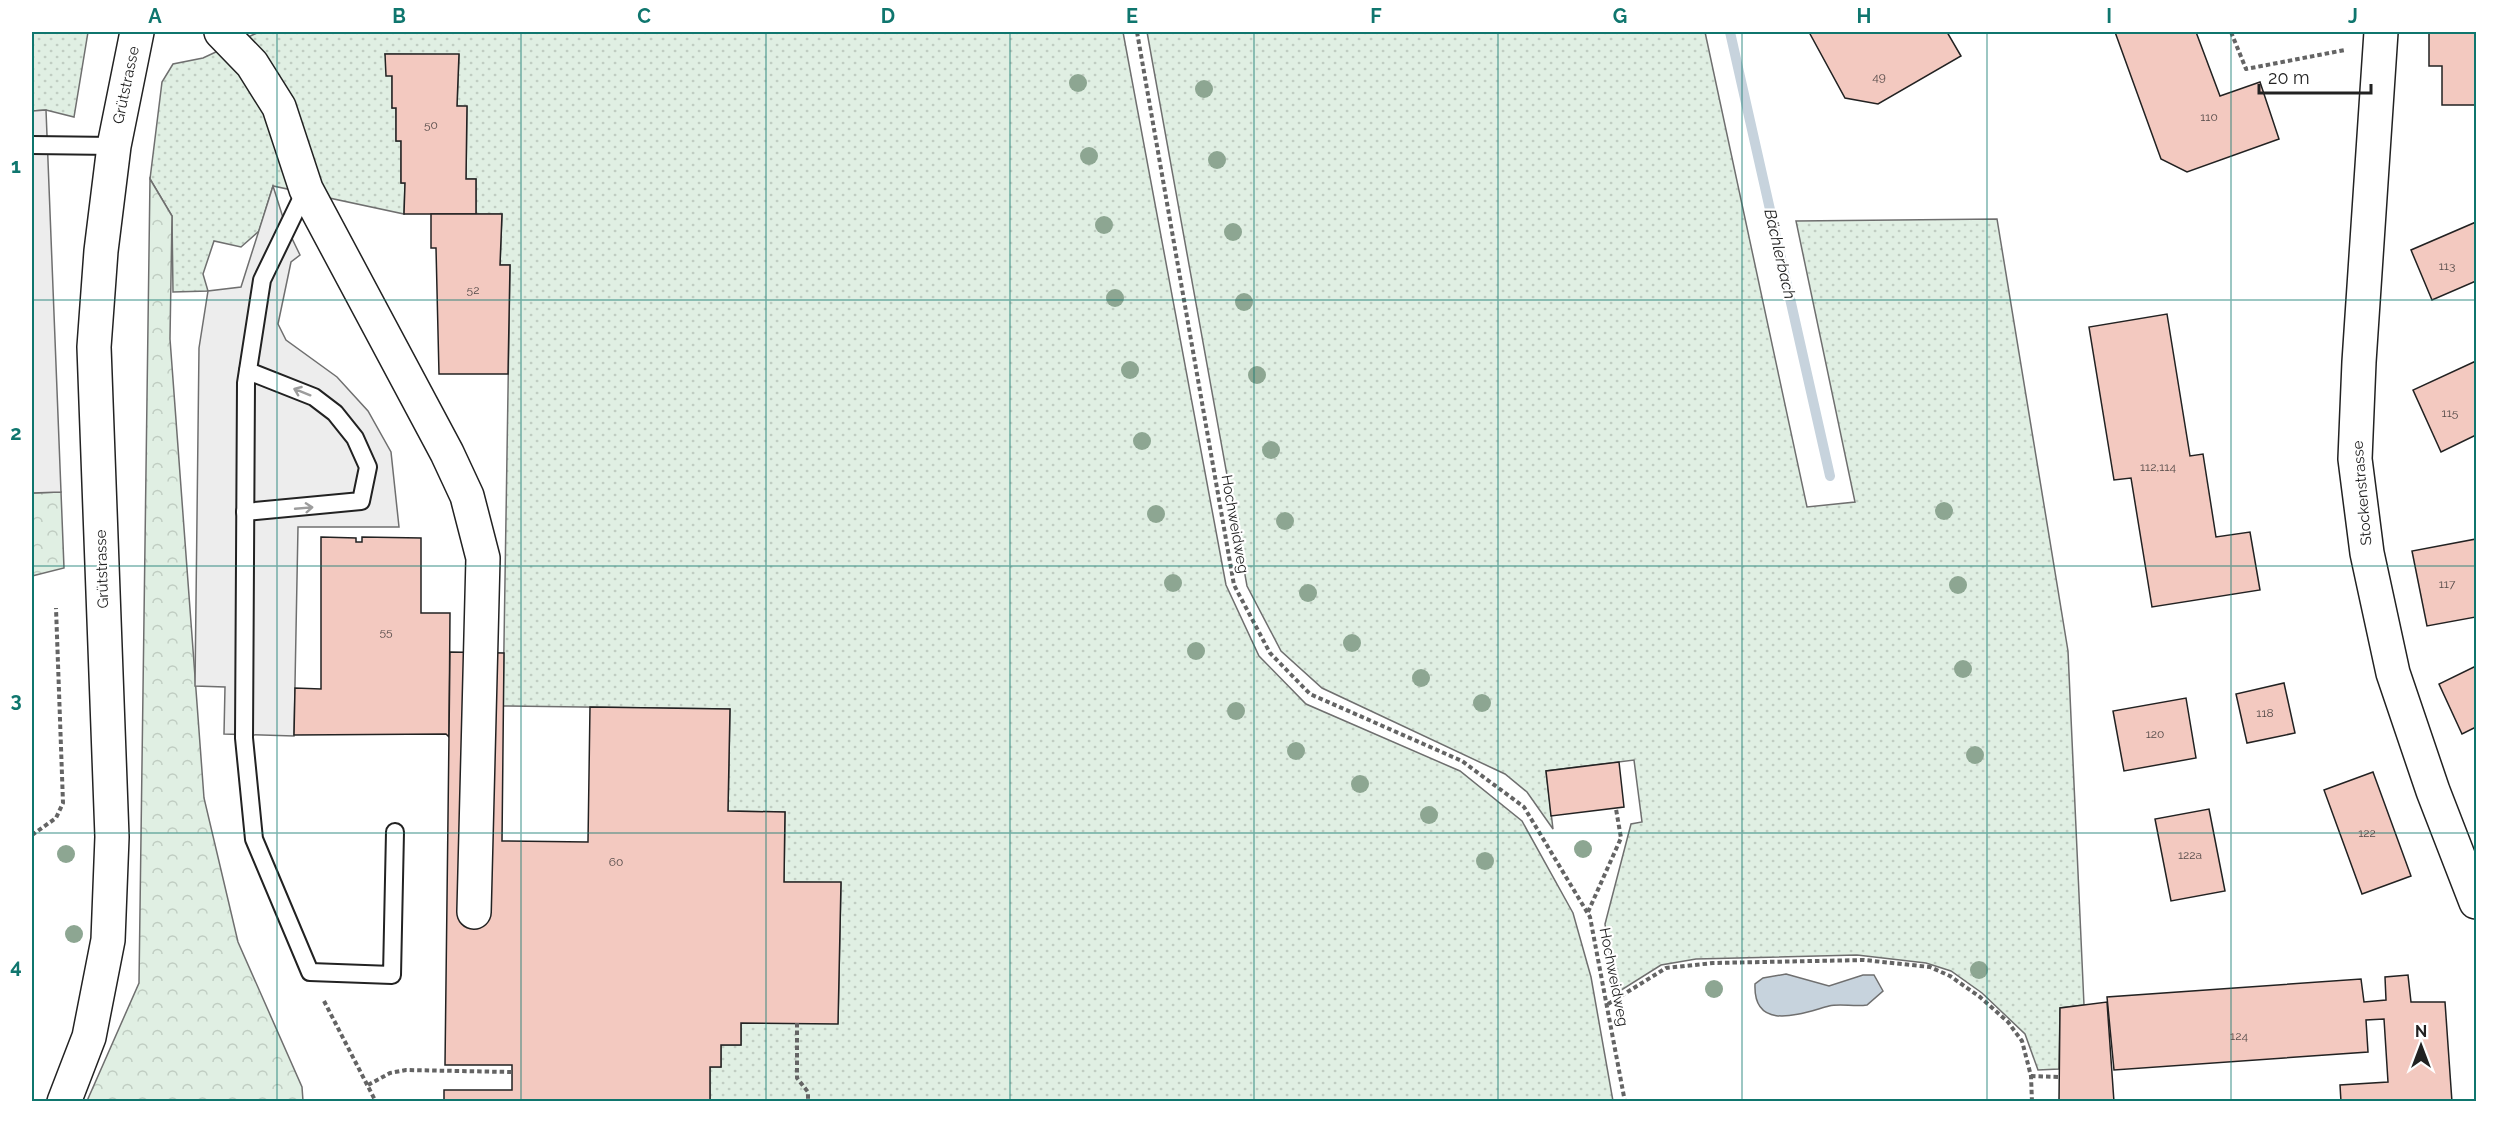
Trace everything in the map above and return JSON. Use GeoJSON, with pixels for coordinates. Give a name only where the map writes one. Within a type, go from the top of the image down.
{"type":"FeatureCollection","features":[{"type":"Feature","properties":{"kind":"street","name":"Grütstrasse"},"geometry":{"type":"LineString","coordinates":[[64,1101],[89,1037],[108,940],[112,837],[94,347],[101,251],[114,146],[139,32]]}},
{"type":"Feature","properties":{"kind":"street"},"geometry":{"type":"LineString","coordinates":[[221,32],[252,64],[279,107],[306,189],[447,453],[467,496],[483,558],[474,912]]}},
{"type":"Feature","properties":{"kind":"street","name":"Stockenstrasse"},"geometry":{"type":"LineString","coordinates":[[2381,37],[2359,362],[2355,459],[2367,553],[2393,673],[2433,791],[2476,902]]}},
{"type":"Feature","properties":{"kind":"lane"},"geometry":{"type":"LineString","coordinates":[[32,146],[114,146]]}},
{"type":"Feature","properties":{"kind":"lane"},"geometry":{"type":"LineString","coordinates":[[306,189],[262,280],[248,371],[244,738],[254,839],[310,972],[392,975],[395,832]]}},
{"type":"Feature","properties":{"kind":"lane"},"geometry":{"type":"LineString","coordinates":[[245,512],[361,501],[368,466],[355,438],[335,413],[314,397],[248,371]]}},
{"type":"Feature","properties":{"kind":"path","name":"Hochweidweg"},"geometry":{"type":"LineString","coordinates":[[1137,32],[1234,585],[1270,653],[1310,694],[1462,761],[1524,807],[1588,912],[1608,1004],[1625,1101]]}},
{"type":"Feature","properties":{"kind":"path"},"geometry":{"type":"LineString","coordinates":[[2231,32],[2246,69],[2381,37]]}},
{"type":"Feature","properties":{"kind":"path"},"geometry":{"type":"LineString","coordinates":[[32,835],[56,818],[63,803],[56,608]]}},
{"type":"Feature","properties":{"kind":"path"},"geometry":{"type":"LineString","coordinates":[[1588,912],[1621,838],[1616,809]]}},
{"type":"Feature","properties":{"kind":"path"},"geometry":{"type":"LineString","coordinates":[[1608,1004],[1666,968],[1713,963],[1864,960],[1930,967],[1950,976],[2008,1022],[2022,1041],[2031,1076],[2032,1101]]}},
{"type":"Feature","properties":{"kind":"path"},"geometry":{"type":"LineString","coordinates":[[310,972],[376,1101]]}},
{"type":"Feature","properties":{"kind":"path"},"geometry":{"type":"LineString","coordinates":[[797,1023],[797,1078],[808,1092],[808,1101]]}},
{"type":"Feature","properties":{"kind":"path"},"geometry":{"type":"LineString","coordinates":[[368,1085],[390,1074],[406,1070],[512,1072]]}},
{"type":"Feature","properties":{"kind":"path"},"geometry":{"type":"LineString","coordinates":[[2031,1076],[2059,1077]]}},
{"type":"Feature","properties":{"kind":"green space"},"geometry":{"type":"Polygon","coordinates":[[[32,32],[88,32],[74,117],[46,110],[32,111],[32,32]]]}},
{"type":"Feature","properties":{"kind":"green space"},"geometry":{"type":"Polygon","coordinates":[[[259,32],[1123,32],[1226,585],[1259,656],[1306,704],[1460,771],[1522,821],[1573,913],[1591,977],[1613,1101],[710,1101],[710,1067],[721,1067],[721,1045],[741,1045],[741,1023],[838,1023],[841,883],[784,882],[785,812],[728,811],[730,709],[503,706],[510,265],[500,265],[502,214],[476,214],[476,179],[466,179],[467,107],[457,106],[459,55],[385,54],[392,76],[392,108],[396,108],[396,141],[401,141],[401,183],[405,183],[404,214],[273,186],[259,231],[241,247],[214,241],[203,274],[208,291],[173,292],[172,216],[150,179],[162,82],[173,64],[203,58],[259,32]]]}},
{"type":"Feature","properties":{"kind":"green space"},"geometry":{"type":"Polygon","coordinates":[[[1147,32],[1705,32],[1807,507],[1855,502],[1796,221],[1997,219],[2068,651],[2084,1005],[2060,1008],[2059,1069],[2038,1070],[2025,1034],[1982,993],[1951,971],[1926,963],[1857,955],[1696,959],[1661,965],[1615,994],[1605,924],[1631,824],[1642,822],[1634,760],[1546,771],[1553,829],[1527,792],[1505,774],[1322,688],[1281,651],[1247,586],[1147,32]]]}},
{"type":"Feature","properties":{"kind":"green space"},"geometry":{"type":"Polygon","coordinates":[[[150,179],[172,216],[170,339],[204,798],[238,942],[302,1087],[303,1101],[87,1101],[139,983],[150,179]]]}},
{"type":"Feature","properties":{"kind":"green space"},"geometry":{"type":"Polygon","coordinates":[[[61,492],[64,568],[32,576],[32,493],[61,492]]]}},
{"type":"Feature","properties":{"kind":"shaded area"},"geometry":{"type":"Polygon","coordinates":[[[46,110],[61,492],[32,493],[32,111],[46,110]]]}},
{"type":"Feature","properties":{"kind":"shaded area"},"geometry":{"type":"Polygon","coordinates":[[[273,186],[285,224],[300,255],[291,262],[278,324],[286,340],[337,377],[368,411],[391,452],[399,527],[298,527],[294,736],[224,734],[225,687],[195,686],[199,348],[208,291],[241,287],[273,186]]]}},
{"type":"Feature","properties":{"kind":"shaded area"},"geometry":{"type":"Polygon","coordinates":[[[1786,974],[1829,986],[1863,975],[1874,975],[1883,991],[1867,1005],[1833,1005],[1793,1015],[1770,1014],[1762,1009],[1756,999],[1755,984],[1763,978],[1786,974]]]}},
{"type":"Feature","properties":{"kind":"building"},"geometry":{"type":"Polygon","coordinates":[[[1809,32],[1947,32],[1961,56],[1878,104],[1845,98],[1809,32]]]}},
{"type":"Feature","properties":{"kind":"building"},"geometry":{"type":"Polygon","coordinates":[[[2115,32],[2196,32],[2220,96],[2260,82],[2279,139],[2187,172],[2161,159],[2115,32]]]}},
{"type":"Feature","properties":{"kind":"building"},"geometry":{"type":"Polygon","coordinates":[[[2429,32],[2476,32],[2476,105],[2442,105],[2442,66],[2429,66],[2429,32]]]}},
{"type":"Feature","properties":{"kind":"building"},"geometry":{"type":"Polygon","coordinates":[[[385,54],[459,54],[457,106],[467,106],[466,179],[476,179],[476,214],[404,214],[405,183],[401,183],[401,141],[396,141],[396,108],[392,108],[392,76],[386,76],[385,54]]]}},
{"type":"Feature","properties":{"kind":"building"},"geometry":{"type":"Polygon","coordinates":[[[431,214],[502,214],[500,265],[510,265],[508,374],[439,374],[436,248],[431,248],[431,214]]]}},
{"type":"Feature","properties":{"kind":"building"},"geometry":{"type":"Polygon","coordinates":[[[2476,222],[2476,281],[2432,300],[2411,250],[2476,222]]]}},
{"type":"Feature","properties":{"kind":"building"},"geometry":{"type":"Polygon","coordinates":[[[2167,314],[2190,456],[2203,454],[2216,537],[2250,532],[2260,590],[2152,607],[2131,478],[2114,480],[2089,327],[2167,314]]]}},
{"type":"Feature","properties":{"kind":"building"},"geometry":{"type":"Polygon","coordinates":[[[2476,361],[2476,435],[2441,452],[2413,390],[2476,361]]]}},
{"type":"Feature","properties":{"kind":"building"},"geometry":{"type":"Polygon","coordinates":[[[321,537],[356,538],[356,542],[362,542],[362,537],[421,538],[421,613],[450,613],[449,737],[446,734],[294,735],[295,688],[321,689],[321,537]]]}},
{"type":"Feature","properties":{"kind":"building"},"geometry":{"type":"Polygon","coordinates":[[[2476,539],[2476,617],[2427,626],[2412,551],[2476,539]]]}},
{"type":"Feature","properties":{"kind":"building"},"geometry":{"type":"Polygon","coordinates":[[[450,652],[504,653],[502,841],[588,842],[590,707],[730,709],[728,811],[785,812],[784,882],[841,882],[838,1024],[741,1023],[741,1045],[721,1045],[721,1067],[710,1067],[710,1102],[444,1102],[444,1090],[512,1090],[512,1065],[445,1065],[450,652]]]}},
{"type":"Feature","properties":{"kind":"building"},"geometry":{"type":"Polygon","coordinates":[[[2476,666],[2476,727],[2462,734],[2439,684],[2476,666]]]}},
{"type":"Feature","properties":{"kind":"building"},"geometry":{"type":"Polygon","coordinates":[[[2284,683],[2295,733],[2247,743],[2236,694],[2284,683]]]}},
{"type":"Feature","properties":{"kind":"building"},"geometry":{"type":"Polygon","coordinates":[[[2186,698],[2196,758],[2124,771],[2113,711],[2186,698]]]}},
{"type":"Feature","properties":{"kind":"building"},"geometry":{"type":"Polygon","coordinates":[[[1619,762],[1624,807],[1551,816],[1546,771],[1619,762]]]}},
{"type":"Feature","properties":{"kind":"building"},"geometry":{"type":"Polygon","coordinates":[[[2373,772],[2411,876],[2362,894],[2324,790],[2373,772]]]}},
{"type":"Feature","properties":{"kind":"building"},"geometry":{"type":"Polygon","coordinates":[[[2209,809],[2225,891],[2171,901],[2155,819],[2209,809]]]}},
{"type":"Feature","properties":{"kind":"building"},"geometry":{"type":"Polygon","coordinates":[[[2408,975],[2411,1002],[2445,1002],[2452,1102],[2341,1102],[2340,1085],[2388,1082],[2384,1019],[2366,1020],[2368,1052],[2114,1070],[2107,997],[2361,979],[2364,1002],[2386,1000],[2385,977],[2408,975]]]}},
{"type":"Feature","properties":{"kind":"building"},"geometry":{"type":"Polygon","coordinates":[[[2107,1002],[2114,1102],[2059,1102],[2060,1008],[2107,1002]]]}},
{"type":"Feature","properties":{"kind":"waterway","name":"Bächlerbach"},"geometry":{"type":"LineString","coordinates":[[1730,32],[1830,476]]}}]}
